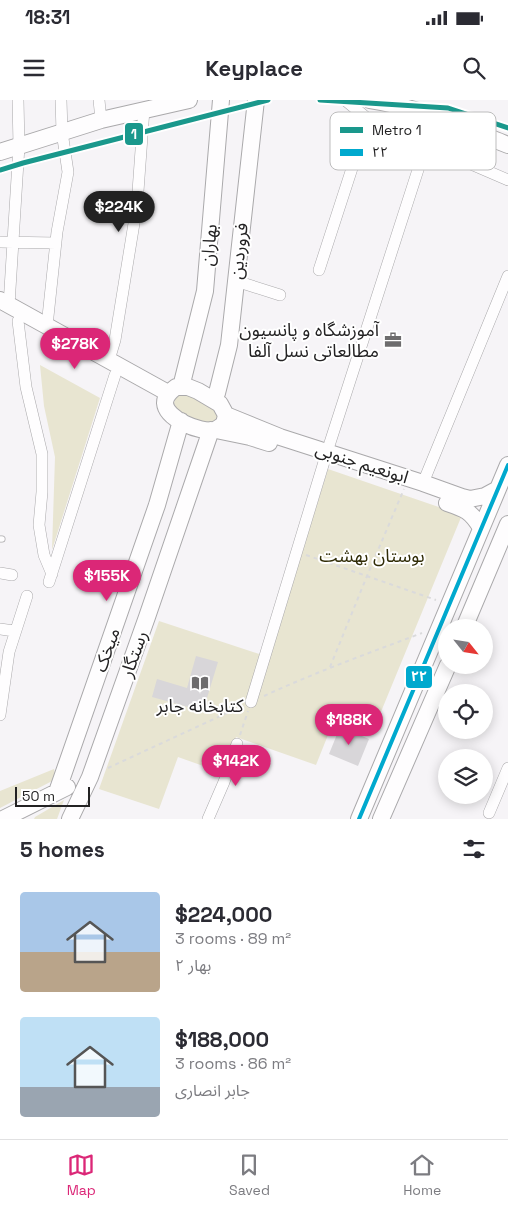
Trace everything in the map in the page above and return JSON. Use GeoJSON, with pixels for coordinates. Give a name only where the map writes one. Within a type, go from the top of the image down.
{"type":"FeatureCollection","features":[{"type":"Feature","properties":{"kind":"main road"},"geometry":{"type":"LineString","coordinates":[[0,152],[152,105],[189,100]]}},
{"type":"Feature","properties":{"kind":"main road","name":"بهاران"},"geometry":{"type":"LineString","coordinates":[[172,395],[205,291],[221,100]]}},
{"type":"Feature","properties":{"kind":"main road","name":"فروردین"},"geometry":{"type":"LineString","coordinates":[[213,400],[217,393],[229,345],[256,100]]}},
{"type":"Feature","properties":{"kind":"main road"},"geometry":{"type":"LineString","coordinates":[[370,100],[388,102],[421,112]]}},
{"type":"Feature","properties":{"kind":"main road"},"geometry":{"type":"LineString","coordinates":[[496,140],[508,145]]}},
{"type":"Feature","properties":{"kind":"main road"},"geometry":{"type":"LineString","coordinates":[[3,305],[18,321],[172,395],[188,388],[198,391],[220,404],[226,415],[224,424],[213,430],[206,431],[187,426],[169,413],[172,395]]}},
{"type":"Feature","properties":{"kind":"main road"},"geometry":{"type":"LineString","coordinates":[[3,305],[48,326],[112,367]]}},
{"type":"Feature","properties":{"kind":"main road","name":"ابونعیم جنوبی"},"geometry":{"type":"LineString","coordinates":[[226,415],[467,510],[476,519],[481,528]]}},
{"type":"Feature","properties":{"kind":"main road","name":"میخک"},"geometry":{"type":"LineString","coordinates":[[57,792],[157,505],[181,421]]}},
{"type":"Feature","properties":{"kind":"main road","name":"ابونعیم جنوبی"},"geometry":{"type":"LineString","coordinates":[[213,430],[250,437],[424,482],[470,500],[485,496],[498,489]]}},
{"type":"Feature","properties":{"kind":"main road","name":"رستگار"},"geometry":{"type":"LineString","coordinates":[[70,819],[90,777],[213,430]]}},
{"type":"Feature","properties":{"kind":"main road"},"geometry":{"type":"LineString","coordinates":[[361,815],[508,465]]}},
{"type":"Feature","properties":{"kind":"main road"},"geometry":{"type":"LineString","coordinates":[[468,619],[507,527]]}},
{"type":"Feature","properties":{"kind":"main road"},"geometry":{"type":"LineString","coordinates":[[382,818],[444,674]]}},
{"type":"Feature","properties":{"kind":"main road"},"geometry":{"type":"LineString","coordinates":[[3,819],[31,812],[57,792],[90,777]]}},
{"type":"Feature","properties":{"kind":"street"},"geometry":{"type":"LineString","coordinates":[[3,305],[14,242],[19,146],[18,100]]}},
{"type":"Feature","properties":{"kind":"street"},"geometry":{"type":"LineString","coordinates":[[48,326],[56,243],[68,172],[62,132],[61,100]]}},
{"type":"Feature","properties":{"kind":"street"},"geometry":{"type":"LineString","coordinates":[[99,100],[101,120]]}},
{"type":"Feature","properties":{"kind":"street"},"geometry":{"type":"LineString","coordinates":[[344,100],[359,112]]}},
{"type":"Feature","properties":{"kind":"street"},"geometry":{"type":"LineString","coordinates":[[18,321],[26,386],[42,454],[42,492],[39,525],[50,578],[112,367],[152,105]]}},
{"type":"Feature","properties":{"kind":"street"},"geometry":{"type":"LineString","coordinates":[[319,270],[351,170]]}},
{"type":"Feature","properties":{"kind":"street"},"geometry":{"type":"LineString","coordinates":[[251,702],[326,456],[418,170]]}},
{"type":"Feature","properties":{"kind":"street"},"geometry":{"type":"LineString","coordinates":[[485,170],[508,180]]}},
{"type":"Feature","properties":{"kind":"street"},"geometry":{"type":"LineString","coordinates":[[0,242],[56,243]]}},
{"type":"Feature","properties":{"kind":"street"},"geometry":{"type":"LineString","coordinates":[[424,482],[508,276]]}},
{"type":"Feature","properties":{"kind":"street"},"geometry":{"type":"LineString","coordinates":[[236,282],[280,295]]}},
{"type":"Feature","properties":{"kind":"street"},"geometry":{"type":"LineString","coordinates":[[0,573],[12,575]]}},
{"type":"Feature","properties":{"kind":"street"},"geometry":{"type":"LineString","coordinates":[[0,715],[9,652],[14,631],[27,596]]}},
{"type":"Feature","properties":{"kind":"street"},"geometry":{"type":"LineString","coordinates":[[0,629],[14,631]]}},
{"type":"Feature","properties":{"kind":"street"},"geometry":{"type":"LineString","coordinates":[[208,819],[224,782],[237,744]]}},
{"type":"Feature","properties":{"kind":"street"},"geometry":{"type":"LineString","coordinates":[[489,813],[508,768]]}},
{"type":"Feature","properties":{"kind":"path"},"geometry":{"type":"LineString","coordinates":[[330,667],[402,494]]}},
{"type":"Feature","properties":{"kind":"path"},"geometry":{"type":"LineString","coordinates":[[302,554],[428,597]]}},
{"type":"Feature","properties":{"kind":"path"},"geometry":{"type":"LineString","coordinates":[[237,744],[251,702]]}},
{"type":"Feature","properties":{"kind":"green space"},"geometry":{"type":"Polygon","coordinates":[[[40,365],[100,398],[52,550],[55,457],[44,406],[40,365]]]}},
{"type":"Feature","properties":{"kind":"green space"},"geometry":{"type":"Polygon","coordinates":[[[184,390],[219,410],[217,422],[203,425],[176,410],[175,398],[184,390]]]}},
{"type":"Feature","properties":{"kind":"green space","name":"بوستان بهشت"},"geometry":{"type":"Polygon","coordinates":[[[328,469],[462,515],[378,719],[340,705],[316,765],[236,737],[223,773],[178,757],[159,809],[99,789],[159,621],[262,655],[255,703],[328,469]]]}},
{"type":"Feature","properties":{"kind":"green space"},"geometry":{"type":"Polygon","coordinates":[[[54,769],[56,779],[0,808],[0,791],[54,769]]]}},
{"type":"Feature","properties":{"kind":"green space"},"geometry":{"type":"Polygon","coordinates":[[[64,800],[57,819],[34,819],[35,817],[64,800]]]}},
{"type":"Feature","properties":{"kind":"building","name":"کتابخانه جابر"},"geometry":{"type":"Polygon","coordinates":[[[196,656],[218,662],[203,711],[152,697],[157,679],[187,688],[196,656]]]}},
{"type":"Feature","properties":{"kind":"building"},"geometry":{"type":"Polygon","coordinates":[[[340,727],[369,739],[358,766],[329,754],[340,727]]]}},
{"type":"Feature","properties":{"kind":"metro line","name":"1"},"geometry":{"type":"LineString","coordinates":[[0,170],[268,100]]}},
{"type":"Feature","properties":{"kind":"metro line","name":"1"},"geometry":{"type":"LineString","coordinates":[[320,100],[448,108],[460,112]]}},
{"type":"Feature","properties":{"kind":"metro line","name":"1"},"geometry":{"type":"LineString","coordinates":[[496,124],[508,128]]}},
{"type":"Feature","properties":{"kind":"transit line","name":"۲۲"},"geometry":{"type":"LineString","coordinates":[[359,819],[508,465]]}},
{"type":"Feature","properties":{"kind":"place","name":"آموزشگاه و پانسیون مطالعاتی نسل آلفا"},"geometry":{"type":"Point","coordinates":[393,340]}},
{"type":"Feature","properties":{"kind":"place","name":"کتابخانه جابر"},"geometry":{"type":"Point","coordinates":[200,683]}}]}
